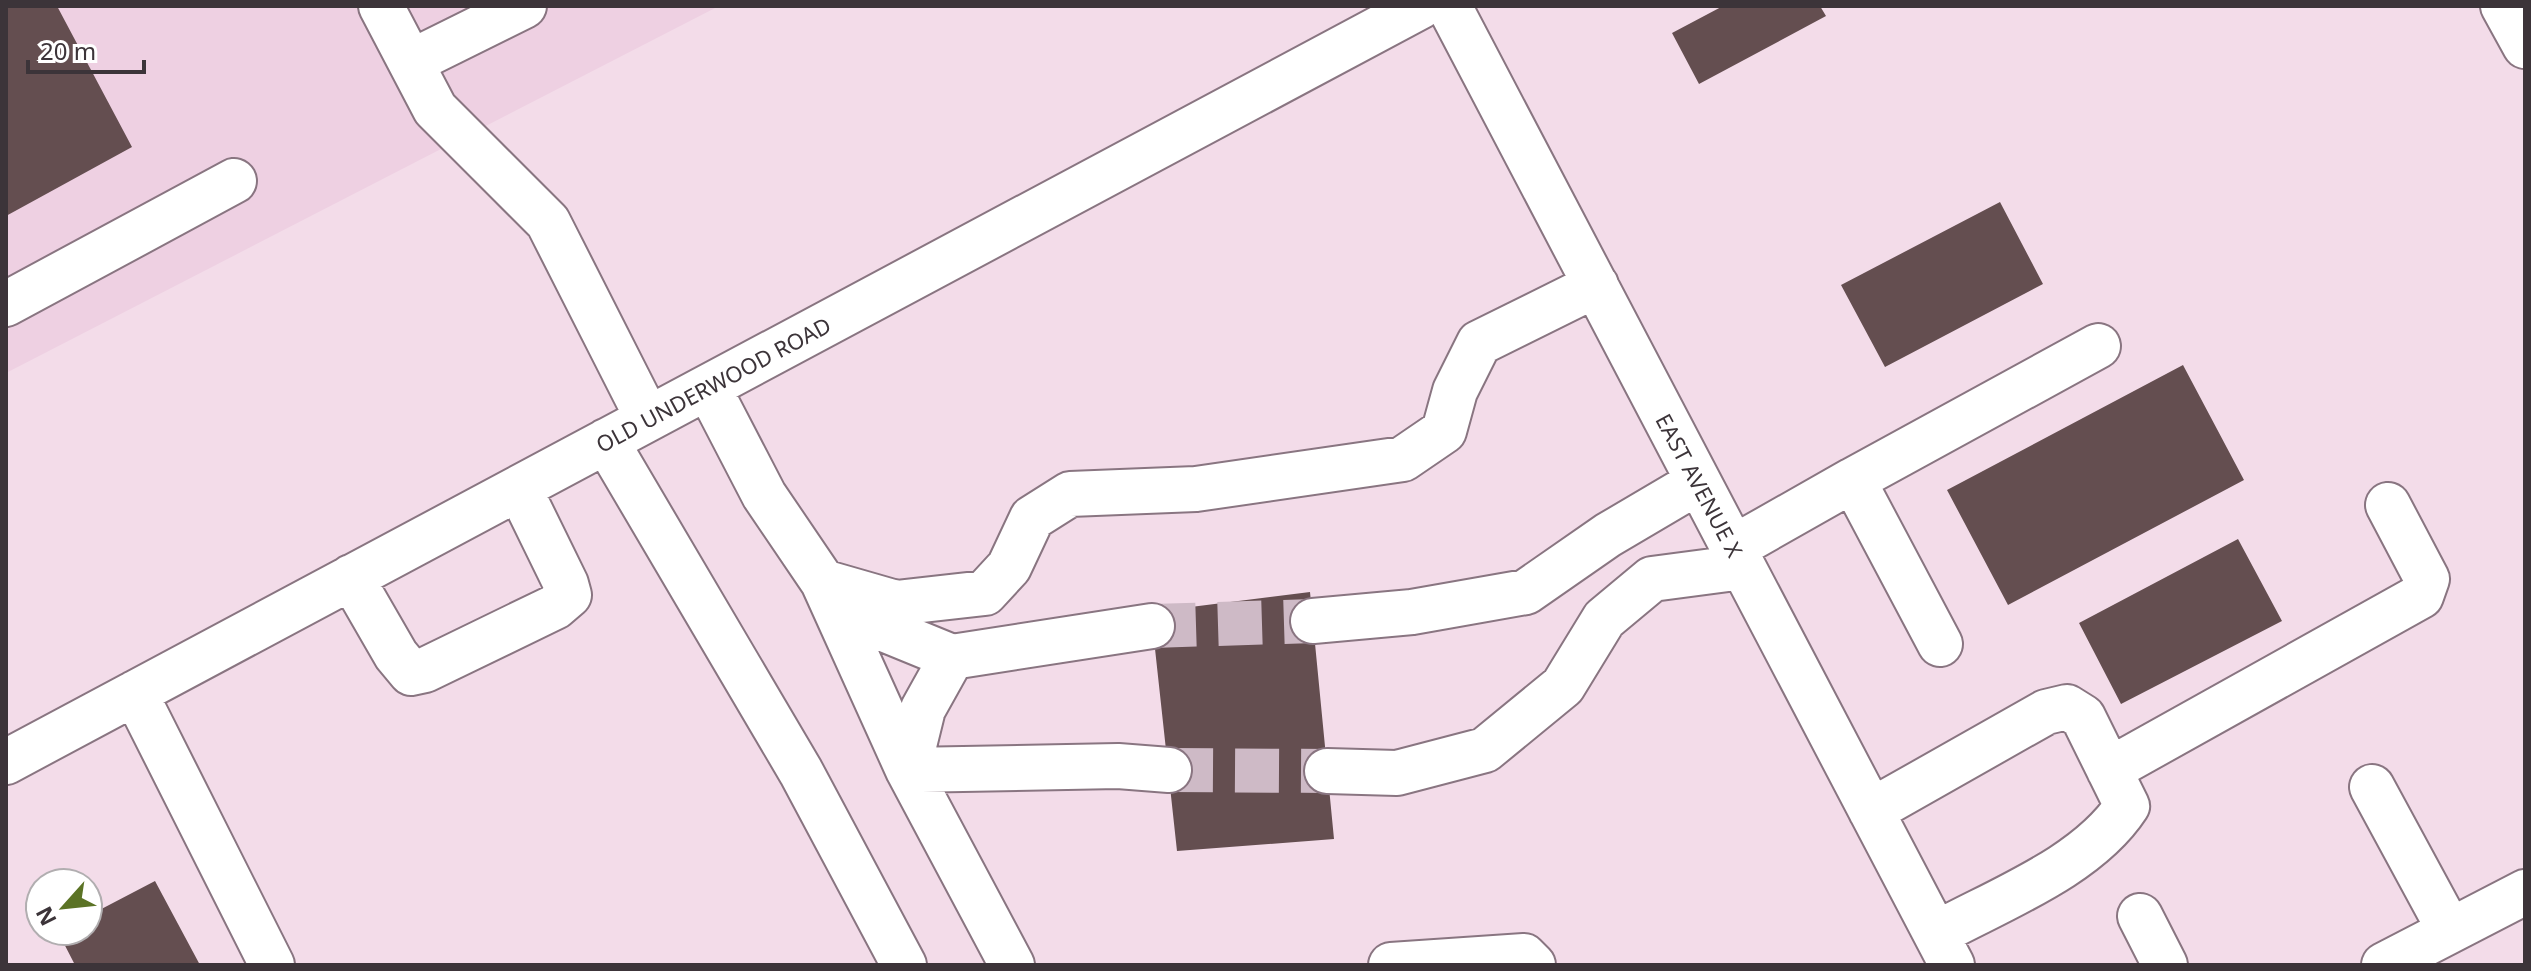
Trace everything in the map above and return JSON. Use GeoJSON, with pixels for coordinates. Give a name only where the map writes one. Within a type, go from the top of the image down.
{"type":"FeatureCollection","features":[{"type":"Feature","properties":{"kind":"street"},"geometry":{"type":"LineString","coordinates":[[381,6],[435,109],[548,222],[648,419]]}},
{"type":"Feature","properties":{"kind":"street"},"geometry":{"type":"LineString","coordinates":[[411,62],[524,6]]}},
{"type":"Feature","properties":{"kind":"street","name":"OLD UNDERWOOD ROAD"},"geometry":{"type":"LineString","coordinates":[[6,762],[1421,6]]}},
{"type":"Feature","properties":{"kind":"street","name":"EAST AVENUE X"},"geometry":{"type":"LineString","coordinates":[[1449,6],[1944,950]]}},
{"type":"Feature","properties":{"kind":"street"},"geometry":{"type":"LineString","coordinates":[[2503,6],[2525,46]]}},
{"type":"Feature","properties":{"kind":"street"},"geometry":{"type":"LineString","coordinates":[[6,304],[234,181]]}},
{"type":"Feature","properties":{"kind":"street"},"geometry":{"type":"LineString","coordinates":[[823,582],[896,603],[985,593],[1009,567],[1032,518],[1070,494],[1196,489],[1403,459],[1444,431],[1455,391],[1479,343],[1596,285]]}},
{"type":"Feature","properties":{"kind":"street"},"geometry":{"type":"LineString","coordinates":[[1327,771],[1397,773],[1485,750],[1563,686],[1604,619],[1652,579],[1738,557],[1853,480],[2098,346]]}},
{"type":"Feature","properties":{"kind":"street"},"geometry":{"type":"LineString","coordinates":[[708,387],[764,495],[823,582],[908,770],[1012,965]]}},
{"type":"Feature","properties":{"kind":"street"},"geometry":{"type":"LineString","coordinates":[[606,441],[801,772],[904,965]]}},
{"type":"Feature","properties":{"kind":"street"},"geometry":{"type":"LineString","coordinates":[[1853,480],[1940,644]]}},
{"type":"Feature","properties":{"kind":"street"},"geometry":{"type":"LineString","coordinates":[[1313,621],[1412,612],[1526,592],[1608,535],[1698,482]]}},
{"type":"Feature","properties":{"kind":"street"},"geometry":{"type":"LineString","coordinates":[[351,577],[396,655],[411,673],[425,670],[555,607],[569,595],[519,488]]}},
{"type":"Feature","properties":{"kind":"street"},"geometry":{"type":"LineString","coordinates":[[2109,770],[2421,596],[2427,579],[2388,505]]}},
{"type":"Feature","properties":{"kind":"street"},"geometry":{"type":"LineString","coordinates":[[823,582],[881,628],[952,657],[1152,626]]}},
{"type":"Feature","properties":{"kind":"street"},"geometry":{"type":"LineString","coordinates":[[908,770],[923,709],[952,657]]}},
{"type":"Feature","properties":{"kind":"street"},"geometry":{"type":"LineString","coordinates":[[135,693],[272,965]]}},
{"type":"Feature","properties":{"kind":"street"},"geometry":{"type":"LineString","coordinates":[[1871,811],[2046,712],[2067,707],[2083,717],[2127,806],[2088,851],[1944,950]]}},
{"type":"Feature","properties":{"kind":"street"},"geometry":{"type":"LineString","coordinates":[[908,770],[1118,766],[1169,770]]}},
{"type":"Feature","properties":{"kind":"street"},"geometry":{"type":"LineString","coordinates":[[2372,787],[2450,931]]}},
{"type":"Feature","properties":{"kind":"street"},"geometry":{"type":"LineString","coordinates":[[2384,965],[2525,892]]}},
{"type":"Feature","properties":{"kind":"street"},"geometry":{"type":"LineString","coordinates":[[2140,916],[2165,965]]}},
{"type":"Feature","properties":{"kind":"street"},"geometry":{"type":"LineString","coordinates":[[1391,965],[1524,956],[1533,965]]}},
{"type":"Feature","properties":{"kind":"shaded area"},"geometry":{"type":"Polygon","coordinates":[[[6,6],[719,6],[6,373],[6,6]]]}},
{"type":"Feature","properties":{"kind":"building"},"geometry":{"type":"Polygon","coordinates":[[[6,6],[57,6],[132,147],[6,216],[6,6]]]}},
{"type":"Feature","properties":{"kind":"building"},"geometry":{"type":"Polygon","coordinates":[[[1723,6],[1820,6],[1826,16],[1699,84],[1672,33],[1723,6]]]}},
{"type":"Feature","properties":{"kind":"building"},"geometry":{"type":"Polygon","coordinates":[[[2000,202],[2043,284],[1885,367],[1841,285],[2000,202]]]}},
{"type":"Feature","properties":{"kind":"building"},"geometry":{"type":"Polygon","coordinates":[[[2183,365],[2244,480],[2008,605],[1947,490],[2183,365]]]}},
{"type":"Feature","properties":{"kind":"building"},"geometry":{"type":"Polygon","coordinates":[[[2238,539],[2282,621],[2121,704],[2079,623],[2238,539]]]}},
{"type":"Feature","properties":{"kind":"building"},"geometry":{"type":"Polygon","coordinates":[[[1310,592],[1334,839],[1177,851],[1151,612],[1310,592]]]}},
{"type":"Feature","properties":{"kind":"building"},"geometry":{"type":"Polygon","coordinates":[[[155,881],[200,965],[75,965],[66,947],[104,947],[104,908],[155,881]]]}},
{"type":"Feature","properties":{"kind":"tunnel"},"geometry":{"type":"LineString","coordinates":[[1152,626],[1313,621]]}},
{"type":"Feature","properties":{"kind":"tunnel"},"geometry":{"type":"LineString","coordinates":[[1169,770],[1327,771]]}}]}
